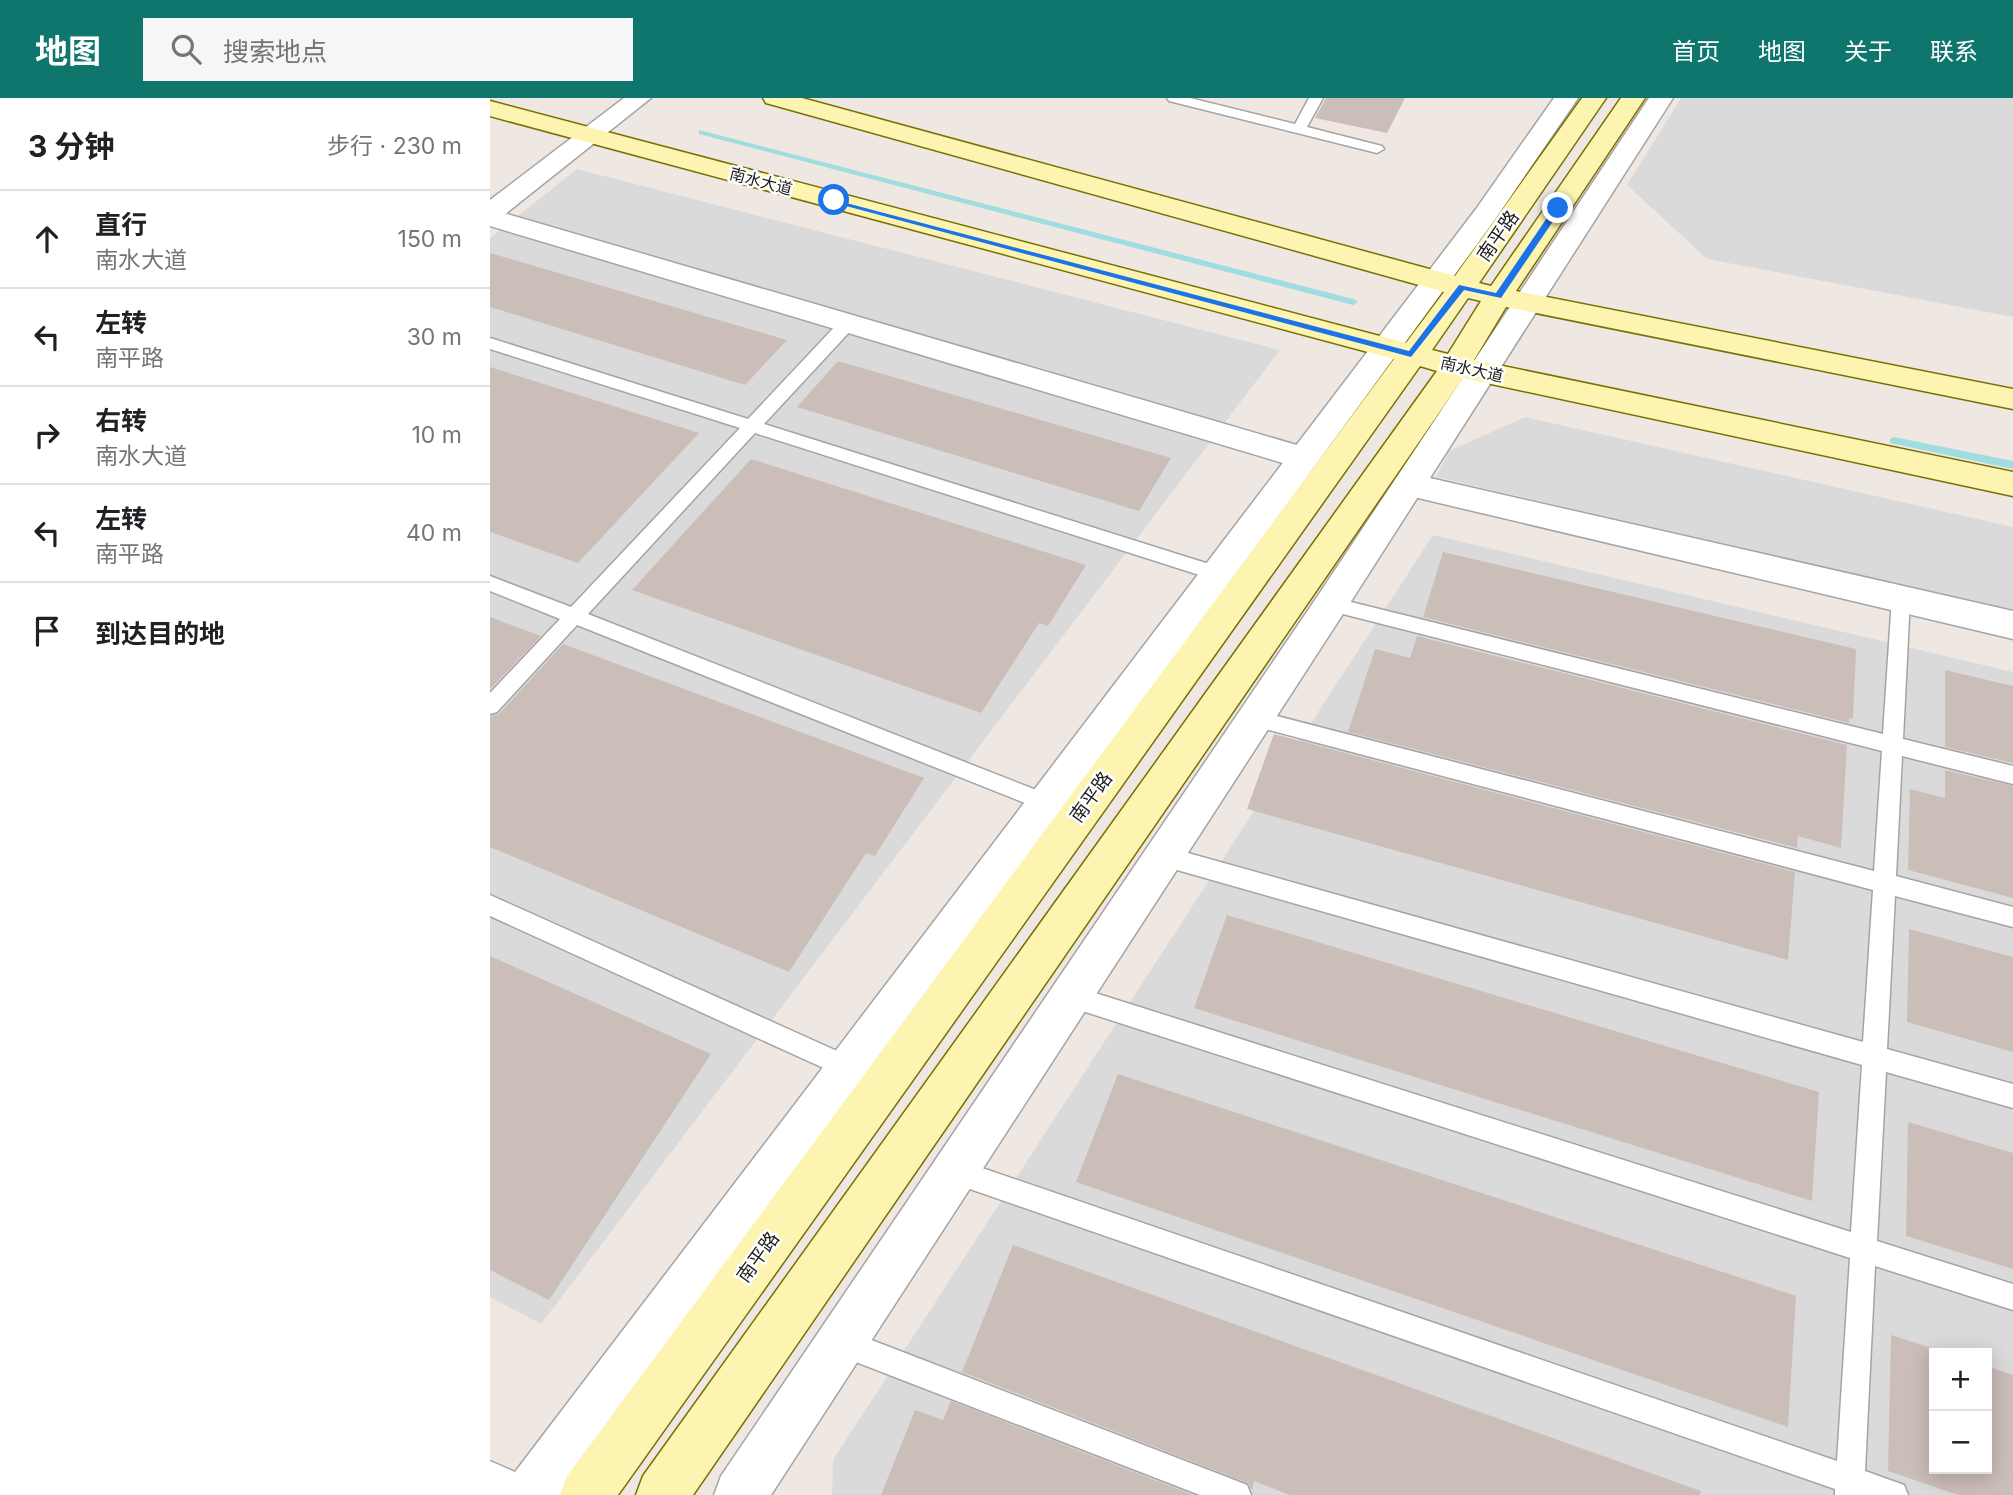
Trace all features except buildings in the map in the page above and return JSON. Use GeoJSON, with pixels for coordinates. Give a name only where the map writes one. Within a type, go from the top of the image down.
{"type":"FeatureCollection","features":[{"type":"Feature","properties":{"kind":"main road"},"geometry":{"type":"LineString","coordinates":[[775,98],[1481,291],[2013,400]]}},
{"type":"Feature","properties":{"kind":"main road","name":"南平路"},"geometry":{"type":"LineString","coordinates":[[663,1495],[1469,369],[1481,291],[1594,98]]}},
{"type":"Feature","properties":{"kind":"main road","name":"南平路"},"geometry":{"type":"LineString","coordinates":[[1481,291],[1633,98]]}},
{"type":"Feature","properties":{"kind":"main road","name":"南水大道"},"geometry":{"type":"LineString","coordinates":[[490,108],[1469,369],[2013,484]]}},
{"type":"Feature","properties":{"kind":"main road","name":"南平路"},"geometry":{"type":"LineString","coordinates":[[586,1495],[1398,351]]}},
{"type":"Feature","properties":{"kind":"street"},"geometry":{"type":"LineString","coordinates":[[490,215],[639,98]]}},
{"type":"Feature","properties":{"kind":"street"},"geometry":{"type":"LineString","coordinates":[[1481,291],[1485,215],[1566,98]]}},
{"type":"Feature","properties":{"kind":"street"},"geometry":{"type":"LineString","coordinates":[[531,1495],[1303,457],[1398,351],[1481,291],[1661,98]]}},
{"type":"Feature","properties":{"kind":"street"},"geometry":{"type":"LineString","coordinates":[[490,215],[1303,457]]}},
{"type":"Feature","properties":{"kind":"street"},"geometry":{"type":"LineString","coordinates":[[740,1495],[1331,604],[1408,485],[1469,369]]}},
{"type":"Feature","properties":{"kind":"street"},"geometry":{"type":"LineString","coordinates":[[1408,485],[2013,625]]}},
{"type":"Feature","properties":{"kind":"street"},"geometry":{"type":"LineString","coordinates":[[490,1487],[504,1495]]}},
{"type":"Feature","properties":{"kind":"lane"},"geometry":{"type":"LineString","coordinates":[[1174,98],[1377,149]]}},
{"type":"Feature","properties":{"kind":"lane"},"geometry":{"type":"LineString","coordinates":[[1299,130],[1317,98]]}},
{"type":"Feature","properties":{"kind":"lane"},"geometry":{"type":"LineString","coordinates":[[490,706],[848,323]]}},
{"type":"Feature","properties":{"kind":"lane"},"geometry":{"type":"LineString","coordinates":[[490,343],[1218,573]]}},
{"type":"Feature","properties":{"kind":"lane"},"geometry":{"type":"LineString","coordinates":[[490,583],[1047,803]]}},
{"type":"Feature","properties":{"kind":"lane"},"geometry":{"type":"LineString","coordinates":[[1849,1487],[1901,598]]}},
{"type":"Feature","properties":{"kind":"lane"},"geometry":{"type":"LineString","coordinates":[[1331,604],[2013,775]]}},
{"type":"Feature","properties":{"kind":"lane"},"geometry":{"type":"LineString","coordinates":[[1254,719],[2013,917]]}},
{"type":"Feature","properties":{"kind":"lane"},"geometry":{"type":"LineString","coordinates":[[1163,856],[2013,1096]]}},
{"type":"Feature","properties":{"kind":"lane"},"geometry":{"type":"LineString","coordinates":[[490,905],[849,1068]]}},
{"type":"Feature","properties":{"kind":"lane"},"geometry":{"type":"LineString","coordinates":[[1070,996],[2013,1297]]}},
{"type":"Feature","properties":{"kind":"lane"},"geometry":{"type":"LineString","coordinates":[[953,1171],[1849,1487],[1894,1495]]}},
{"type":"Feature","properties":{"kind":"lane"},"geometry":{"type":"LineString","coordinates":[[843,1343],[1237,1495]]}},
{"type":"Feature","properties":{"kind":"shaded area"},"geometry":{"type":"Polygon","coordinates":[[[1681,98],[2013,98],[2013,317],[1707,259],[1627,185],[1681,98]]]}},
{"type":"Feature","properties":{"kind":"shaded area"},"geometry":{"type":"Polygon","coordinates":[[[577,169],[1280,350],[541,1324],[490,1297],[490,238],[577,169]]]}},
{"type":"Feature","properties":{"kind":"shaded area"},"geometry":{"type":"Polygon","coordinates":[[[1525,417],[2013,527],[2013,611],[1436,477],[1449,451],[1525,417]]]}},
{"type":"Feature","properties":{"kind":"shaded area"},"geometry":{"type":"Polygon","coordinates":[[[1433,535],[2013,672],[2013,1495],[832,1495],[833,1460],[1433,535]]]}},
{"type":"Feature","properties":{"kind":"waterway"},"geometry":{"type":"LineString","coordinates":[[702,132],[1353,302]]}},
{"type":"Feature","properties":{"kind":"waterway"},"geometry":{"type":"LineString","coordinates":[[1894,441],[2013,465]]}},
{"type":"Feature","properties":{"kind":"route"},"geometry":{"type":"LineString","coordinates":[[834,200],[1411,354],[1462,287],[1498,296],[1558,208]]}}]}
